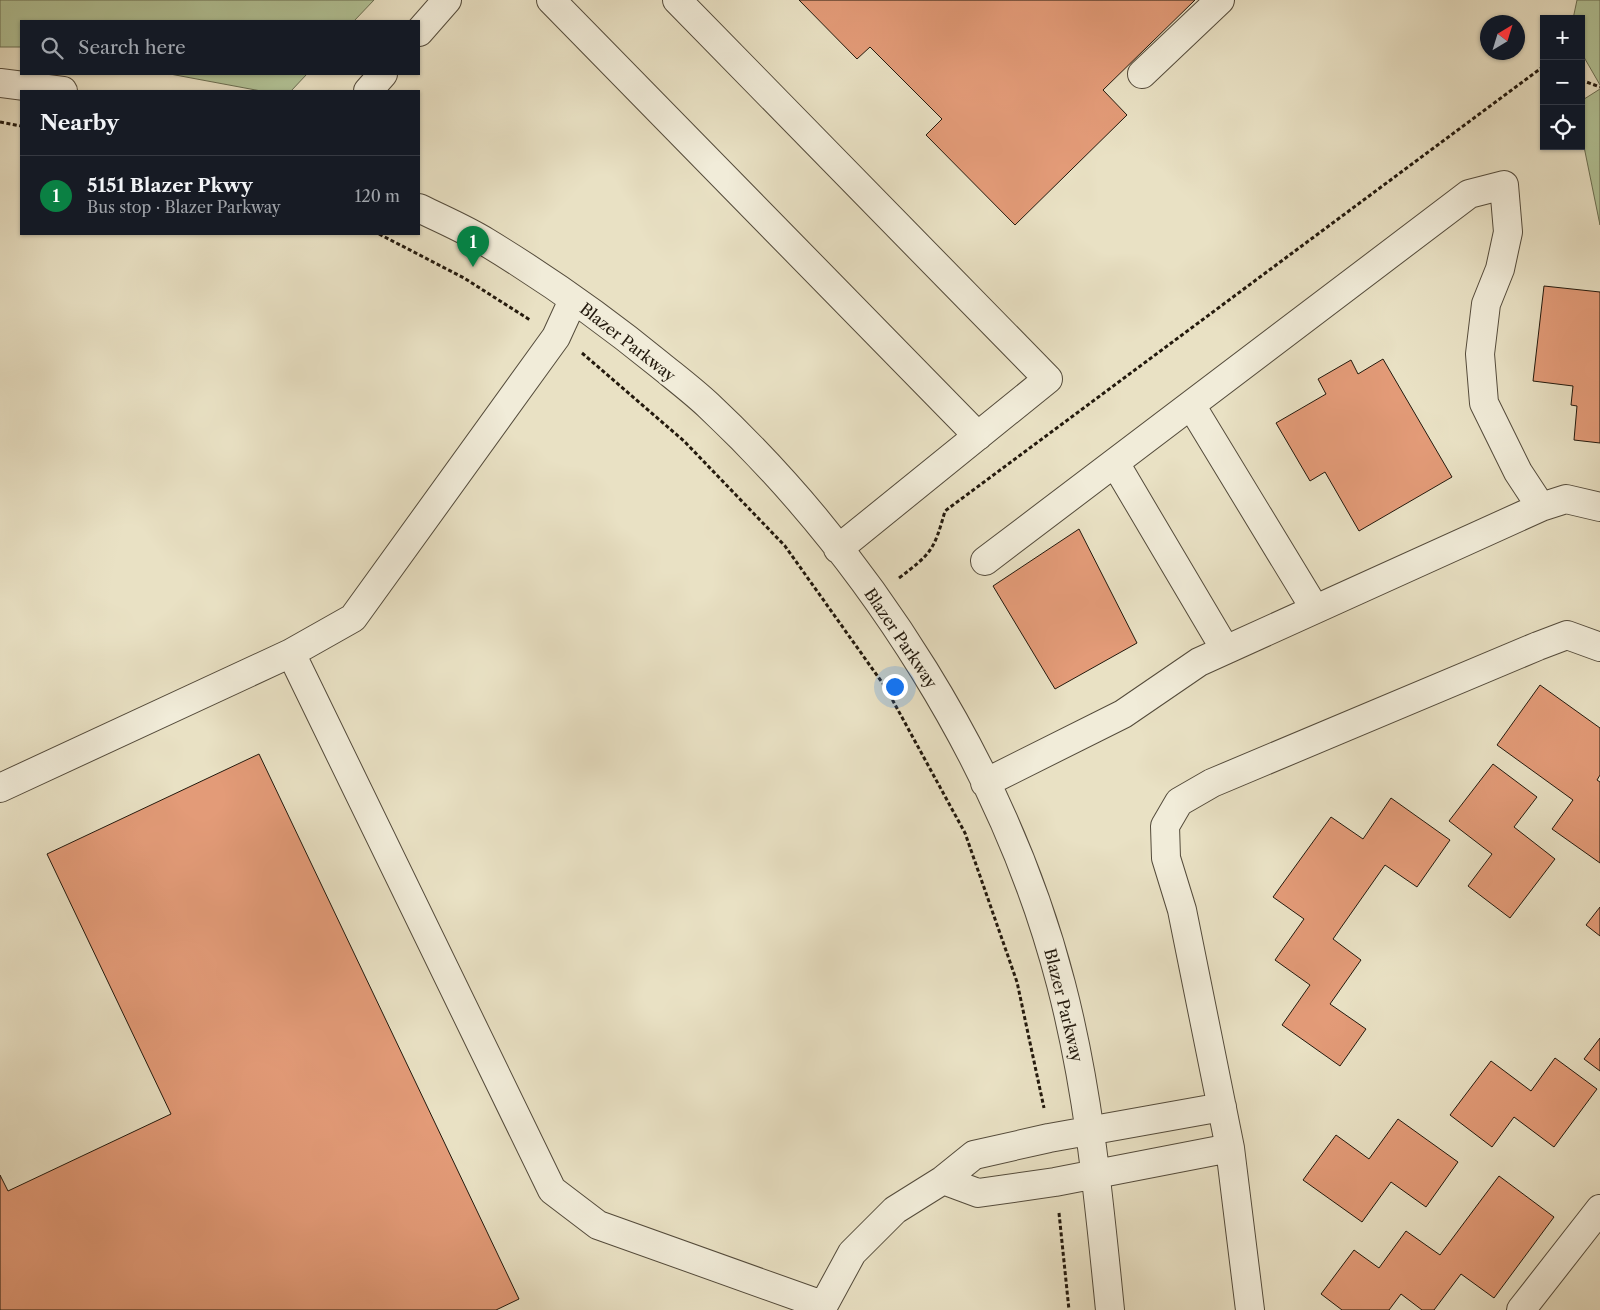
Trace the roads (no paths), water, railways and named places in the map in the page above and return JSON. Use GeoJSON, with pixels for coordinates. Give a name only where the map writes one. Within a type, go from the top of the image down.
{"type":"FeatureCollection","features":[{"type":"Feature","properties":{"kind":"street"},"geometry":{"type":"LineString","coordinates":[[420,31],[447,0]]}},
{"type":"Feature","properties":{"kind":"street"},"geometry":{"type":"LineString","coordinates":[[551,0],[978,436]]}},
{"type":"Feature","properties":{"kind":"street"},"geometry":{"type":"LineString","coordinates":[[677,0],[1048,379],[838,549]]}},
{"type":"Feature","properties":{"kind":"street"},"geometry":{"type":"LineString","coordinates":[[1142,74],[1220,0]]}},
{"type":"Feature","properties":{"kind":"street"},"geometry":{"type":"LineString","coordinates":[[369,90],[382,75]]}},
{"type":"Feature","properties":{"kind":"street"},"geometry":{"type":"LineString","coordinates":[[0,83],[55,90]]}},
{"type":"Feature","properties":{"kind":"street"},"geometry":{"type":"LineString","coordinates":[[985,561],[1469,194],[1504,185],[1508,232],[1500,269],[1486,304],[1480,354],[1484,402],[1518,472],[1541,507]]}},
{"type":"Feature","properties":{"kind":"street","name":"Blazer Parkway"},"geometry":{"type":"LineString","coordinates":[[420,208],[484,240],[613,327],[707,404],[776,475],[838,549],[875,597],[924,668],[985,783],[1030,889],[1060,981],[1076,1045],[1090,1130],[1110,1310]]}},
{"type":"Feature","properties":{"kind":"street"},"geometry":{"type":"LineString","coordinates":[[0,788],[292,653],[353,618],[556,337],[573,300]]}},
{"type":"Feature","properties":{"kind":"street"},"geometry":{"type":"LineString","coordinates":[[1191,405],[1315,609]]}},
{"type":"Feature","properties":{"kind":"street"},"geometry":{"type":"LineString","coordinates":[[1115,463],[1225,649]]}},
{"type":"Feature","properties":{"kind":"street"},"geometry":{"type":"LineString","coordinates":[[985,783],[1123,714],[1198,662],[1541,507],[1566,499],[1600,507]]}},
{"type":"Feature","properties":{"kind":"street"},"geometry":{"type":"LineString","coordinates":[[1250,1310],[1230,1148],[1182,910],[1166,858],[1165,826],[1179,802],[1212,783],[1567,635],[1600,647]]}},
{"type":"Feature","properties":{"kind":"street"},"geometry":{"type":"LineString","coordinates":[[292,653],[552,1190],[598,1226],[821,1307],[852,1252],[895,1210],[943,1180],[974,1155],[1049,1138],[1222,1106]]}},
{"type":"Feature","properties":{"kind":"street"},"geometry":{"type":"LineString","coordinates":[[943,1180],[978,1193],[1055,1182],[1230,1148]]}},
{"type":"Feature","properties":{"kind":"street"},"geometry":{"type":"LineString","coordinates":[[1521,1310],[1600,1209]]}},
{"type":"Feature","properties":{"kind":"place","name":"5151 Blazer Pkwy"},"geometry":{"type":"Point","coordinates":[473,267]}}]}
